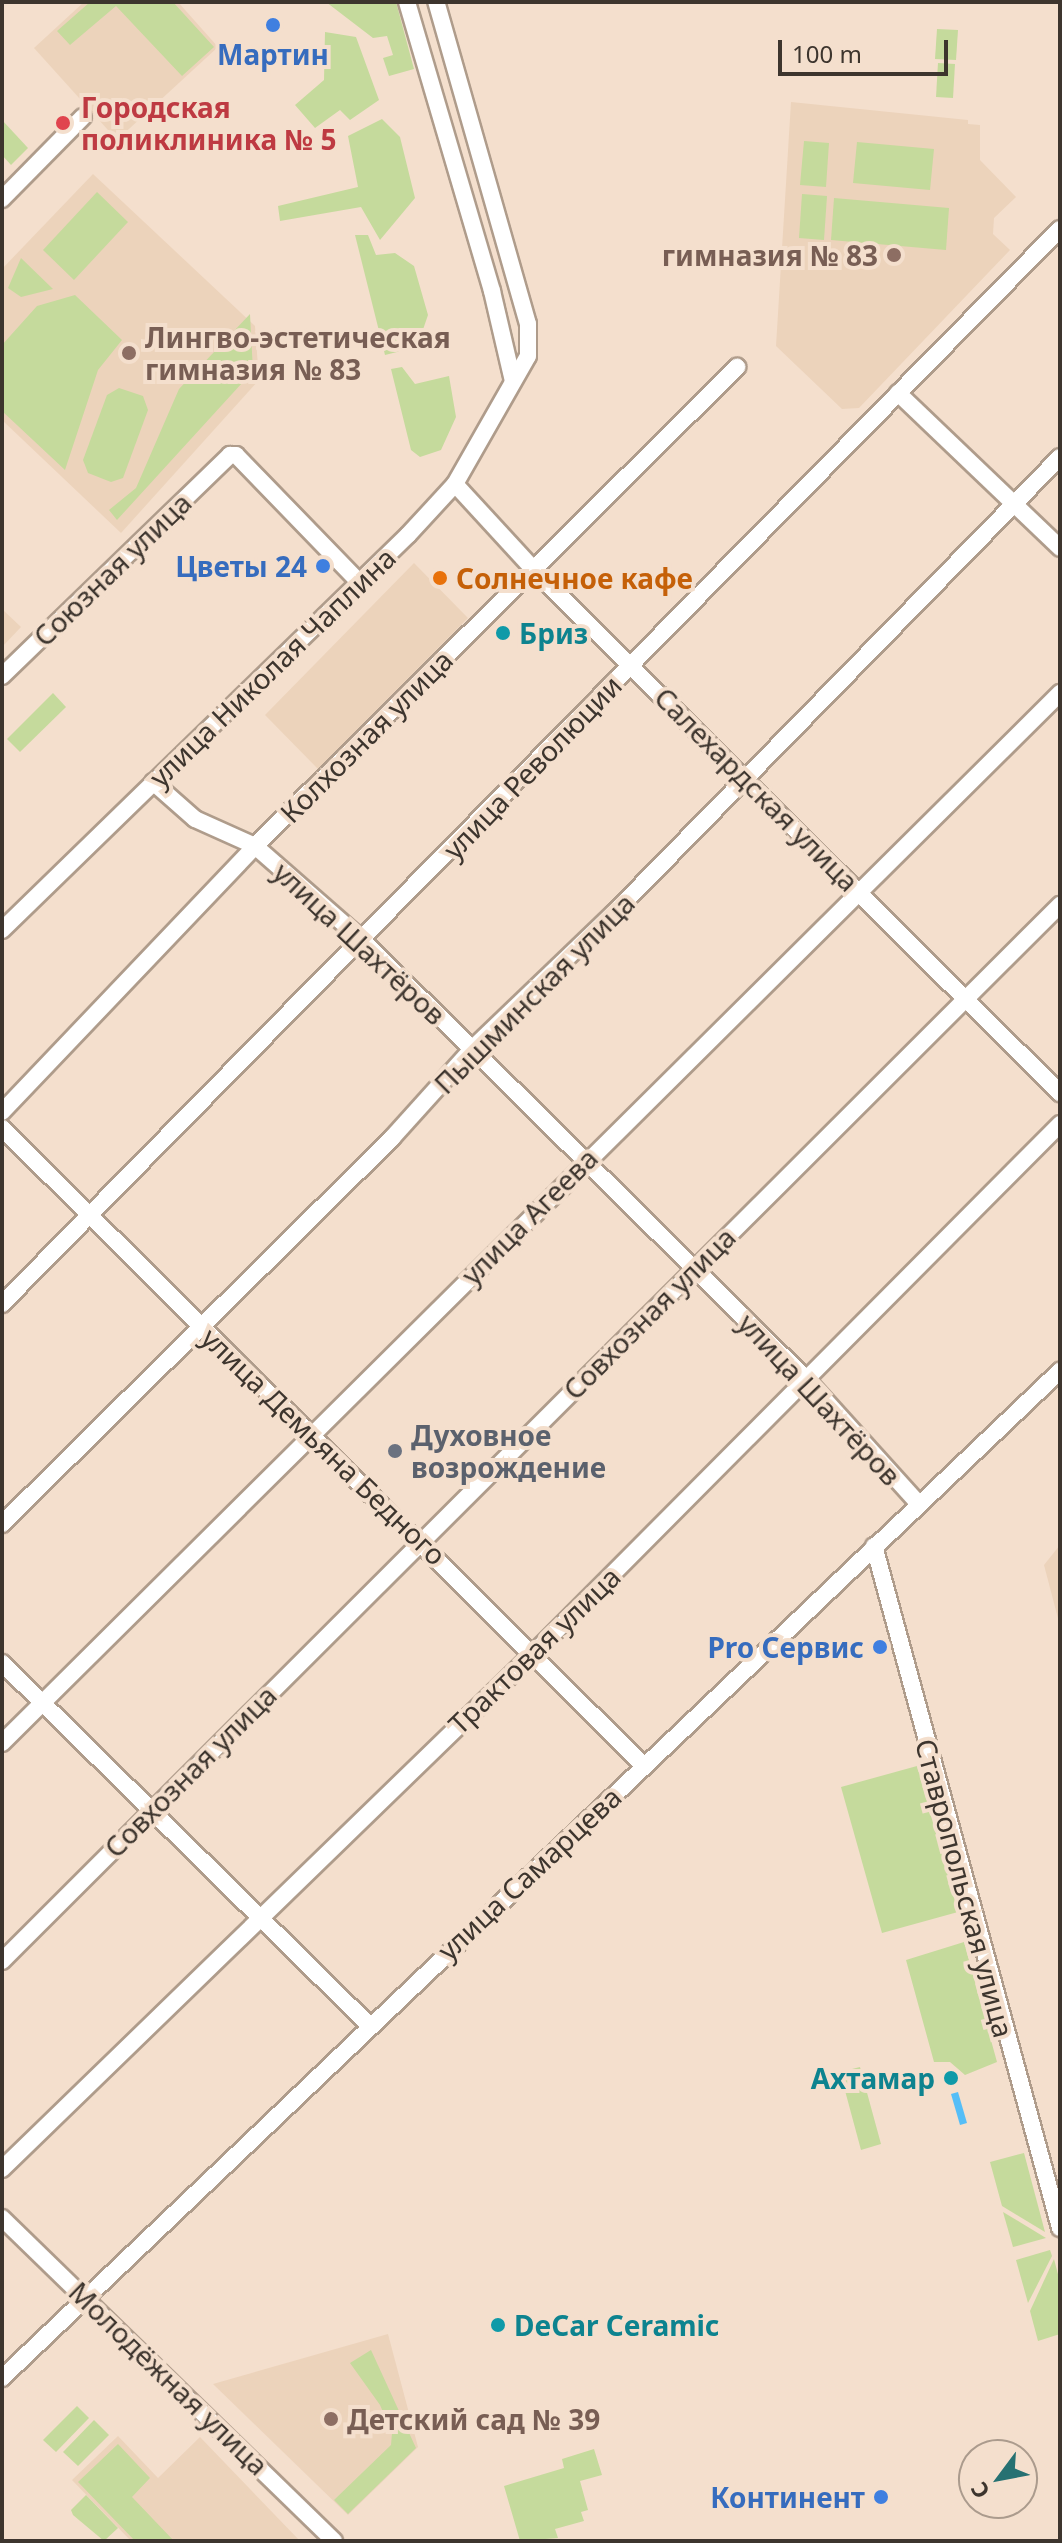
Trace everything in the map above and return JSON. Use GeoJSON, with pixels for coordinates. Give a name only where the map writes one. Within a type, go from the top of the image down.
{"type":"FeatureCollection","features":[{"type":"Feature","properties":{"kind":"street"},"geometry":{"type":"LineString","coordinates":[[407,2],[492,291],[513,381]]}},
{"type":"Feature","properties":{"kind":"street","name":"улица Николая Чаплина"},"geometry":{"type":"LineString","coordinates":[[2,930],[359,582],[455,484],[490,431],[528,356],[528,324],[436,2]]}},
{"type":"Feature","properties":{"kind":"street"},"geometry":{"type":"LineString","coordinates":[[442,22],[445,2]]}},
{"type":"Feature","properties":{"kind":"street"},"geometry":{"type":"LineString","coordinates":[[2,199],[83,117]]}},
{"type":"Feature","properties":{"kind":"street","name":"улица Революции"},"geometry":{"type":"LineString","coordinates":[[2,1304],[359,937],[633,665],[1060,229]]}},
{"type":"Feature","properties":{"kind":"street","name":"Колхозная улица"},"geometry":{"type":"LineString","coordinates":[[2,1112],[255,846],[737,367]]}},
{"type":"Feature","properties":{"kind":"street"},"geometry":{"type":"LineString","coordinates":[[898,393],[1060,548]]}},
{"type":"Feature","properties":{"kind":"street","name":"Союзная улица"},"geometry":{"type":"LineString","coordinates":[[2,676],[222,462],[236,455],[359,582]]}},
{"type":"Feature","properties":{"kind":"street","name":"Пышминская улица"},"geometry":{"type":"LineString","coordinates":[[2,1524],[392,1138],[472,1049],[613,914],[1013,500],[1060,457]]}},
{"type":"Feature","properties":{"kind":"street","name":"Салехардская улица"},"geometry":{"type":"LineString","coordinates":[[455,484],[534,570],[633,665],[1060,1093]]}},
{"type":"Feature","properties":{"kind":"street","name":"улица Агеева"},"geometry":{"type":"LineString","coordinates":[[2,1743],[314,1435],[585,1159],[1060,693]]}},
{"type":"Feature","properties":{"kind":"street","name":"улица Шахтёров"},"geometry":{"type":"LineString","coordinates":[[153,782],[195,819],[255,846],[359,937],[806,1379],[919,1504]]}},
{"type":"Feature","properties":{"kind":"street","name":"Совхозная улица"},"geometry":{"type":"LineString","coordinates":[[2,1961],[1060,905]]}},
{"type":"Feature","properties":{"kind":"street","name":"Трактовая улица"},"geometry":{"type":"LineString","coordinates":[[2,2169],[257,1917],[534,1653],[1060,1124]]}},
{"type":"Feature","properties":{"kind":"street","name":"улица Демьяна Бедного"},"geometry":{"type":"LineString","coordinates":[[2,1128],[88,1217],[534,1653],[644,1766]]}},
{"type":"Feature","properties":{"kind":"street","name":"улица Самарцева"},"geometry":{"type":"LineString","coordinates":[[2,2378],[368,2024],[1060,1371]]}},
{"type":"Feature","properties":{"kind":"street","name":"Ставропольская улица"},"geometry":{"type":"LineString","coordinates":[[874,1546],[1060,2228]]}},
{"type":"Feature","properties":{"kind":"street"},"geometry":{"type":"LineString","coordinates":[[2,1663],[368,2024]]}},
{"type":"Feature","properties":{"kind":"street","name":"Молодёжная улица"},"geometry":{"type":"LineString","coordinates":[[2,2218],[334,2541]]}},
{"type":"Feature","properties":{"kind":"shaded area"},"geometry":{"type":"Polygon","coordinates":[[[84,2],[178,2],[218,47],[117,140],[34,48],[84,2]]]}},
{"type":"Feature","properties":{"kind":"shaded area","name":"гимназия № 83"},"geometry":{"type":"Polygon","coordinates":[[[791,102],[968,120],[968,124],[980,125],[980,160],[1016,197],[994,218],[993,234],[1010,250],[859,408],[842,409],[776,346],[791,102]]]}},
{"type":"Feature","properties":{"kind":"shaded area","name":"Лингво-эстетическая гимназия № 83"},"geometry":{"type":"Polygon","coordinates":[[[93,174],[255,326],[259,380],[121,533],[2,420],[2,269],[93,174]]]}},
{"type":"Feature","properties":{"kind":"shaded area"},"geometry":{"type":"Polygon","coordinates":[[[414,563],[468,618],[318,769],[265,715],[414,563]]]}},
{"type":"Feature","properties":{"kind":"shaded area"},"geometry":{"type":"Polygon","coordinates":[[[2,609],[21,627],[2,647],[2,609]]]}},
{"type":"Feature","properties":{"kind":"shaded area"},"geometry":{"type":"Polygon","coordinates":[[[1060,1545],[1060,1626],[1044,1565],[1060,1545]]]}},
{"type":"Feature","properties":{"kind":"shaded area","name":"Детский сад № 39"},"geometry":{"type":"Polygon","coordinates":[[[388,2334],[418,2447],[348,2515],[213,2384],[388,2334]]]}},
{"type":"Feature","properties":{"kind":"shaded area"},"geometry":{"type":"Polygon","coordinates":[[[118,2436],[158,2478],[200,2437],[300,2541],[131,2541],[72,2480],[118,2436]]]}},
{"type":"Feature","properties":{"kind":"green space"},"geometry":{"type":"Polygon","coordinates":[[[90,2],[173,2],[214,47],[182,76],[116,6],[70,45],[57,31],[90,2]]]}},
{"type":"Feature","properties":{"kind":"green space"},"geometry":{"type":"Polygon","coordinates":[[[326,2],[396,2],[414,69],[389,76],[383,58],[393,55],[387,36],[373,38],[326,2]]]}},
{"type":"Feature","properties":{"kind":"green space"},"geometry":{"type":"Polygon","coordinates":[[[937,29],[958,30],[956,60],[935,59],[937,29]]]}},
{"type":"Feature","properties":{"kind":"green space"},"geometry":{"type":"Polygon","coordinates":[[[325,32],[356,37],[379,100],[350,120],[340,110],[315,128],[295,105],[324,80],[325,32]]]}},
{"type":"Feature","properties":{"kind":"green space"},"geometry":{"type":"Polygon","coordinates":[[[938,63],[955,64],[953,98],[936,97],[938,63]]]}},
{"type":"Feature","properties":{"kind":"green space"},"geometry":{"type":"Polygon","coordinates":[[[382,119],[400,137],[415,198],[380,240],[361,207],[280,221],[278,206],[358,187],[348,136],[382,119]]]}},
{"type":"Feature","properties":{"kind":"green space"},"geometry":{"type":"Polygon","coordinates":[[[2,120],[28,148],[11,165],[2,155],[2,120]]]}},
{"type":"Feature","properties":{"kind":"green space"},"geometry":{"type":"Polygon","coordinates":[[[804,141],[829,143],[826,187],[800,185],[804,141]]]}},
{"type":"Feature","properties":{"kind":"green space"},"geometry":{"type":"Polygon","coordinates":[[[857,142],[934,149],[930,190],[853,183],[857,142]]]}},
{"type":"Feature","properties":{"kind":"green space"},"geometry":{"type":"Polygon","coordinates":[[[97,192],[128,222],[74,280],[43,250],[97,192]]]}},
{"type":"Feature","properties":{"kind":"green space"},"geometry":{"type":"Polygon","coordinates":[[[802,194],[827,196],[824,240],[799,238],[802,194]]]}},
{"type":"Feature","properties":{"kind":"green space"},"geometry":{"type":"Polygon","coordinates":[[[834,198],[949,208],[946,250],[831,240],[834,198]]]}},
{"type":"Feature","properties":{"kind":"green space"},"geometry":{"type":"Polygon","coordinates":[[[355,235],[368,235],[376,255],[395,253],[414,266],[428,315],[417,347],[385,355],[355,235]]]}},
{"type":"Feature","properties":{"kind":"green space"},"geometry":{"type":"Polygon","coordinates":[[[21,258],[53,289],[21,297],[8,288],[21,258]]]}},
{"type":"Feature","properties":{"kind":"green space"},"geometry":{"type":"Polygon","coordinates":[[[75,295],[122,340],[98,370],[65,470],[2,411],[2,345],[37,306],[75,295]]]}},
{"type":"Feature","properties":{"kind":"green space"},"geometry":{"type":"Polygon","coordinates":[[[250,314],[253,371],[117,520],[109,510],[136,488],[179,389],[250,314]]]}},
{"type":"Feature","properties":{"kind":"green space"},"geometry":{"type":"Polygon","coordinates":[[[402,367],[415,384],[449,376],[456,417],[441,450],[420,457],[411,450],[391,369],[402,367]]]}},
{"type":"Feature","properties":{"kind":"green space"},"geometry":{"type":"Polygon","coordinates":[[[119,388],[143,396],[148,410],[123,478],[111,482],[88,473],[83,460],[107,395],[119,388]]]}},
{"type":"Feature","properties":{"kind":"green space"},"geometry":{"type":"Polygon","coordinates":[[[53,693],[66,707],[20,752],[7,739],[53,693]]]}},
{"type":"Feature","properties":{"kind":"green space"},"geometry":{"type":"Polygon","coordinates":[[[917,1766],[958,1912],[882,1933],[841,1787],[917,1766]]]}},
{"type":"Feature","properties":{"kind":"green space"},"geometry":{"type":"Polygon","coordinates":[[[964,1942],[997,2062],[965,2075],[950,2062],[934,2062],[906,1960],[964,1942]]]}},
{"type":"Feature","properties":{"kind":"green space"},"geometry":{"type":"Polygon","coordinates":[[[860,2067],[881,2144],[861,2150],[840,2072],[860,2067]]]}},
{"type":"Feature","properties":{"kind":"green space"},"geometry":{"type":"Polygon","coordinates":[[[1024,2153],[1045,2232],[1002,2206],[990,2162],[1024,2153]]]}},
{"type":"Feature","properties":{"kind":"green space"},"geometry":{"type":"Polygon","coordinates":[[[1003,2212],[1046,2238],[1013,2247],[1003,2212]]]}},
{"type":"Feature","properties":{"kind":"green space"},"geometry":{"type":"Polygon","coordinates":[[[1050,2250],[1052,2256],[1028,2303],[1016,2260],[1050,2250]]]}},
{"type":"Feature","properties":{"kind":"green space"},"geometry":{"type":"Polygon","coordinates":[[[1054,2259],[1060,2282],[1060,2334],[1038,2341],[1030,2311],[1054,2259]]]}},
{"type":"Feature","properties":{"kind":"green space"},"geometry":{"type":"Polygon","coordinates":[[[371,2350],[416,2448],[348,2514],[334,2500],[391,2445],[392,2433],[380,2405],[350,2363],[371,2350]]]}},
{"type":"Feature","properties":{"kind":"green space"},"geometry":{"type":"Polygon","coordinates":[[[77,2406],[89,2418],[56,2452],[43,2440],[77,2406]]]}},
{"type":"Feature","properties":{"kind":"green space"},"geometry":{"type":"Polygon","coordinates":[[[94,2420],[109,2435],[78,2466],[63,2452],[94,2420]]]}},
{"type":"Feature","properties":{"kind":"green space"},"geometry":{"type":"Polygon","coordinates":[[[118,2444],[150,2478],[132,2497],[174,2541],[135,2541],[78,2482],[118,2444]]]}},
{"type":"Feature","properties":{"kind":"green space"},"geometry":{"type":"Polygon","coordinates":[[[594,2449],[602,2475],[580,2481],[588,2510],[581,2512],[584,2521],[555,2529],[558,2538],[520,2541],[504,2486],[564,2468],[562,2459],[594,2449]]]}},
{"type":"Feature","properties":{"kind":"green space"},"geometry":{"type":"Polygon","coordinates":[[[86,2495],[118,2528],[104,2541],[71,2510],[86,2495]]]}},
{"type":"Feature","properties":{"kind":"water"},"geometry":{"type":"Polygon","coordinates":[[[958,2092],[967,2123],[960,2125],[951,2094],[958,2092]]]}},
{"type":"Feature","properties":{"kind":"place","name":"Мартин"},"geometry":{"type":"Point","coordinates":[273,25]}},
{"type":"Feature","properties":{"kind":"place","name":"Городская поликлиника № 5"},"geometry":{"type":"Point","coordinates":[63,123]}},
{"type":"Feature","properties":{"kind":"place","name":"гимназия № 83"},"geometry":{"type":"Point","coordinates":[894,255]}},
{"type":"Feature","properties":{"kind":"place","name":"Лингво-эстетическая гимназия № 83"},"geometry":{"type":"Point","coordinates":[129,353]}},
{"type":"Feature","properties":{"kind":"place","name":"Цветы 24"},"geometry":{"type":"Point","coordinates":[323,566]}},
{"type":"Feature","properties":{"kind":"place","name":"Солнечное кафе"},"geometry":{"type":"Point","coordinates":[440,578]}},
{"type":"Feature","properties":{"kind":"place","name":"Бриз"},"geometry":{"type":"Point","coordinates":[503,633]}},
{"type":"Feature","properties":{"kind":"place","name":"Духовное возрождение"},"geometry":{"type":"Point","coordinates":[395,1451]}},
{"type":"Feature","properties":{"kind":"place","name":"Pro Сервис"},"geometry":{"type":"Point","coordinates":[880,1647]}},
{"type":"Feature","properties":{"kind":"place","name":"Ахтамар"},"geometry":{"type":"Point","coordinates":[951,2078]}},
{"type":"Feature","properties":{"kind":"place","name":"DeCar Ceramic"},"geometry":{"type":"Point","coordinates":[498,2325]}},
{"type":"Feature","properties":{"kind":"place","name":"Детский сад № 39"},"geometry":{"type":"Point","coordinates":[331,2419]}},
{"type":"Feature","properties":{"kind":"place","name":"Континент"},"geometry":{"type":"Point","coordinates":[881,2497]}}]}
